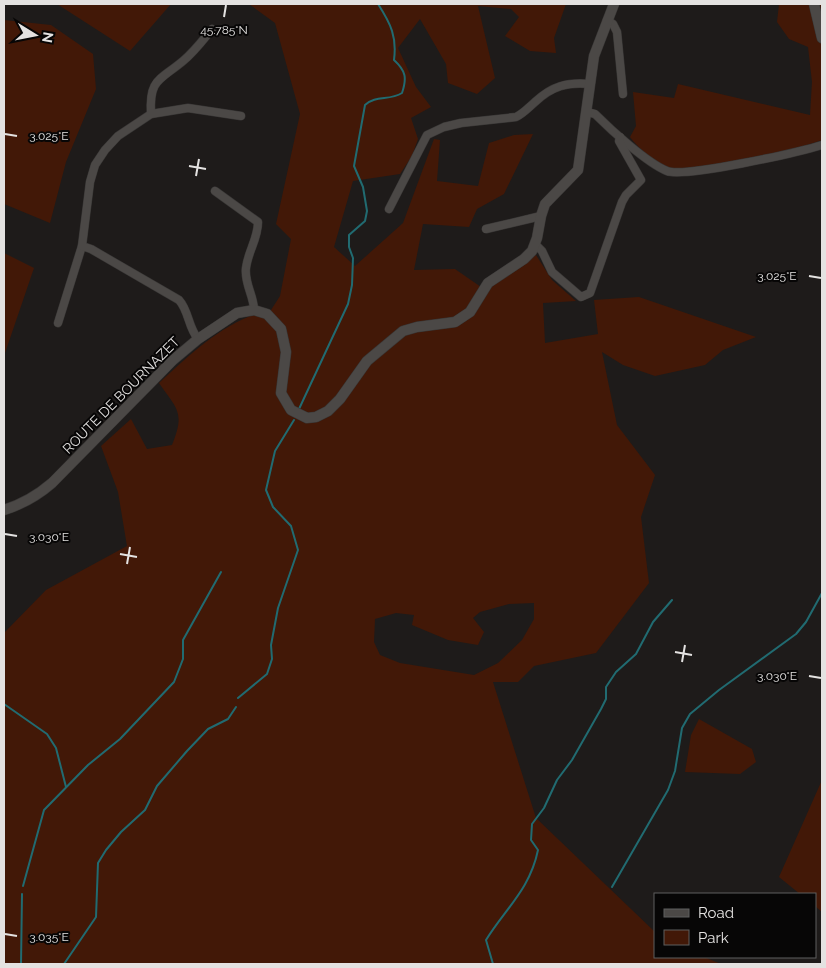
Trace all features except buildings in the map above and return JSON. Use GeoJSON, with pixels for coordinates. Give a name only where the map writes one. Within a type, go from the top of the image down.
{"type":"FeatureCollection","features":[{"type":"Feature","properties":{"kind":"street"},"geometry":{"type":"LineString","coordinates":[[215,191],[258,222],[258,234],[246,266],[245,277],[254,302],[254,310],[267,314],[281,329],[286,352],[281,393],[291,410],[298,415],[316,417],[328,412],[340,399],[367,361],[403,332],[418,327],[455,322],[470,312],[488,283],[524,259],[535,244],[545,204],[578,170],[594,56],[614,4]]}},
{"type":"Feature","properties":{"kind":"street"},"geometry":{"type":"LineString","coordinates":[[814,4],[822,38]]}},
{"type":"Feature","properties":{"kind":"street"},"geometry":{"type":"LineString","coordinates":[[607,20],[613,24],[617,32],[623,94]]}},
{"type":"Feature","properties":{"kind":"street"},"geometry":{"type":"LineString","coordinates":[[151,114],[151,90],[157,80],[190,55],[212,29]]}},
{"type":"Feature","properties":{"kind":"street"},"geometry":{"type":"LineString","coordinates":[[389,209],[422,141],[433,131],[461,123],[516,117],[523,114],[544,94],[557,86],[590,84]]}},
{"type":"Feature","properties":{"kind":"street"},"geometry":{"type":"LineString","coordinates":[[58,323],[82,246],[87,216],[87,194],[95,165],[105,150],[118,136],[151,114],[188,108],[241,116]]}},
{"type":"Feature","properties":{"kind":"street"},"geometry":{"type":"LineString","coordinates":[[587,112],[595,114],[620,137],[658,166],[675,173],[694,172],[800,152],[822,145]]}},
{"type":"Feature","properties":{"kind":"street"},"geometry":{"type":"LineString","coordinates":[[535,244],[558,279],[574,293],[584,297],[590,293],[617,212],[626,195],[641,180],[624,154],[619,141],[620,137]]}},
{"type":"Feature","properties":{"kind":"street"},"geometry":{"type":"LineString","coordinates":[[486,229],[541,216]]}},
{"type":"Feature","properties":{"kind":"street"},"geometry":{"type":"LineString","coordinates":[[82,246],[92,249],[179,300],[184,306],[192,331],[198,339]]}},
{"type":"Feature","properties":{"kind":"street","name":"ROUTE DE BOURNAZET"},"geometry":{"type":"LineString","coordinates":[[4,510],[28,501],[52,483],[152,379],[198,339],[237,313],[254,310]]}},
{"type":"Feature","properties":{"kind":"green space"},"geometry":{"type":"Polygon","coordinates":[[[57,4],[171,4],[130,51],[57,4]]]}},
{"type":"Feature","properties":{"kind":"green space"},"geometry":{"type":"Polygon","coordinates":[[[249,4],[566,4],[554,38],[556,53],[530,51],[505,36],[519,17],[511,9],[478,6],[495,78],[477,94],[448,83],[446,64],[420,19],[398,48],[416,87],[431,107],[411,118],[418,139],[412,156],[400,174],[353,181],[334,247],[355,266],[403,223],[434,139],[440,140],[437,181],[478,186],[489,143],[514,135],[533,134],[504,194],[477,209],[469,227],[423,224],[414,270],[455,269],[481,287],[524,265],[536,255],[552,280],[576,301],[543,303],[545,343],[598,334],[594,300],[639,297],[756,337],[723,350],[705,365],[655,376],[623,365],[602,352],[617,425],[655,475],[641,517],[649,583],[596,653],[534,666],[518,682],[493,682],[536,818],[654,931],[654,958],[706,958],[721,964],[4,964],[4,633],[46,590],[127,546],[118,492],[101,446],[131,419],[147,449],[172,445],[178,426],[178,412],[159,383],[197,349],[224,329],[255,314],[271,310],[280,296],[291,239],[276,224],[300,114],[275,23],[249,4]],[[534,603],[509,604],[480,612],[473,618],[484,632],[478,645],[448,640],[412,625],[414,615],[396,613],[375,619],[374,642],[380,655],[400,663],[474,675],[498,663],[522,640],[534,619],[534,603]]]}},
{"type":"Feature","properties":{"kind":"green space"},"geometry":{"type":"Polygon","coordinates":[[[779,4],[822,4],[822,140],[744,161],[719,166],[679,170],[663,167],[637,145],[630,137],[636,126],[633,92],[674,98],[678,84],[810,115],[812,82],[808,47],[789,39],[777,22],[779,4]]]}},
{"type":"Feature","properties":{"kind":"green space"},"geometry":{"type":"Polygon","coordinates":[[[4,20],[51,25],[93,54],[96,89],[66,162],[50,223],[4,204],[4,20]]]}},
{"type":"Feature","properties":{"kind":"green space"},"geometry":{"type":"Polygon","coordinates":[[[4,253],[34,268],[4,356],[4,253]]]}},
{"type":"Feature","properties":{"kind":"green space"},"geometry":{"type":"Polygon","coordinates":[[[699,719],[752,749],[756,762],[740,774],[685,772],[691,735],[699,719]]]}},
{"type":"Feature","properties":{"kind":"green space"},"geometry":{"type":"Polygon","coordinates":[[[822,780],[822,912],[816,907],[816,893],[799,893],[779,877],[822,780]]]}},
{"type":"Feature","properties":{"kind":"waterway"},"geometry":{"type":"LineString","coordinates":[[299,409],[348,304],[352,285],[353,258],[349,247],[349,235],[365,221],[367,211],[363,187],[354,166],[365,105],[374,100],[402,93],[405,83],[403,71],[394,60],[395,44],[392,31],[378,4]]}},
{"type":"Feature","properties":{"kind":"waterway"},"geometry":{"type":"LineString","coordinates":[[238,698],[267,674],[272,659],[271,645],[278,608],[298,550],[291,526],[273,507],[266,490],[275,451],[294,420]]}},
{"type":"Feature","properties":{"kind":"waterway"},"geometry":{"type":"LineString","coordinates":[[23,886],[44,810],[88,765],[120,739],[174,682],[183,659],[183,640],[221,572]]}},
{"type":"Feature","properties":{"kind":"waterway"},"geometry":{"type":"LineString","coordinates":[[612,887],[668,790],[675,771],[682,728],[690,714],[719,690],[796,634],[806,622],[822,593]]}},
{"type":"Feature","properties":{"kind":"waterway"},"geometry":{"type":"LineString","coordinates":[[493,964],[486,940],[523,887],[534,864],[538,850],[531,840],[532,824],[544,808],[557,780],[572,760],[601,709],[606,699],[606,687],[616,672],[636,654],[653,622],[672,600]]}},
{"type":"Feature","properties":{"kind":"waterway"},"geometry":{"type":"LineString","coordinates":[[4,704],[47,734],[56,748],[66,787]]}},
{"type":"Feature","properties":{"kind":"waterway"},"geometry":{"type":"LineString","coordinates":[[64,964],[96,917],[98,863],[106,850],[121,832],[145,810],[157,786],[187,751],[208,729],[228,719],[236,707]]}},
{"type":"Feature","properties":{"kind":"waterway"},"geometry":{"type":"LineString","coordinates":[[21,964],[22,894]]}}]}
